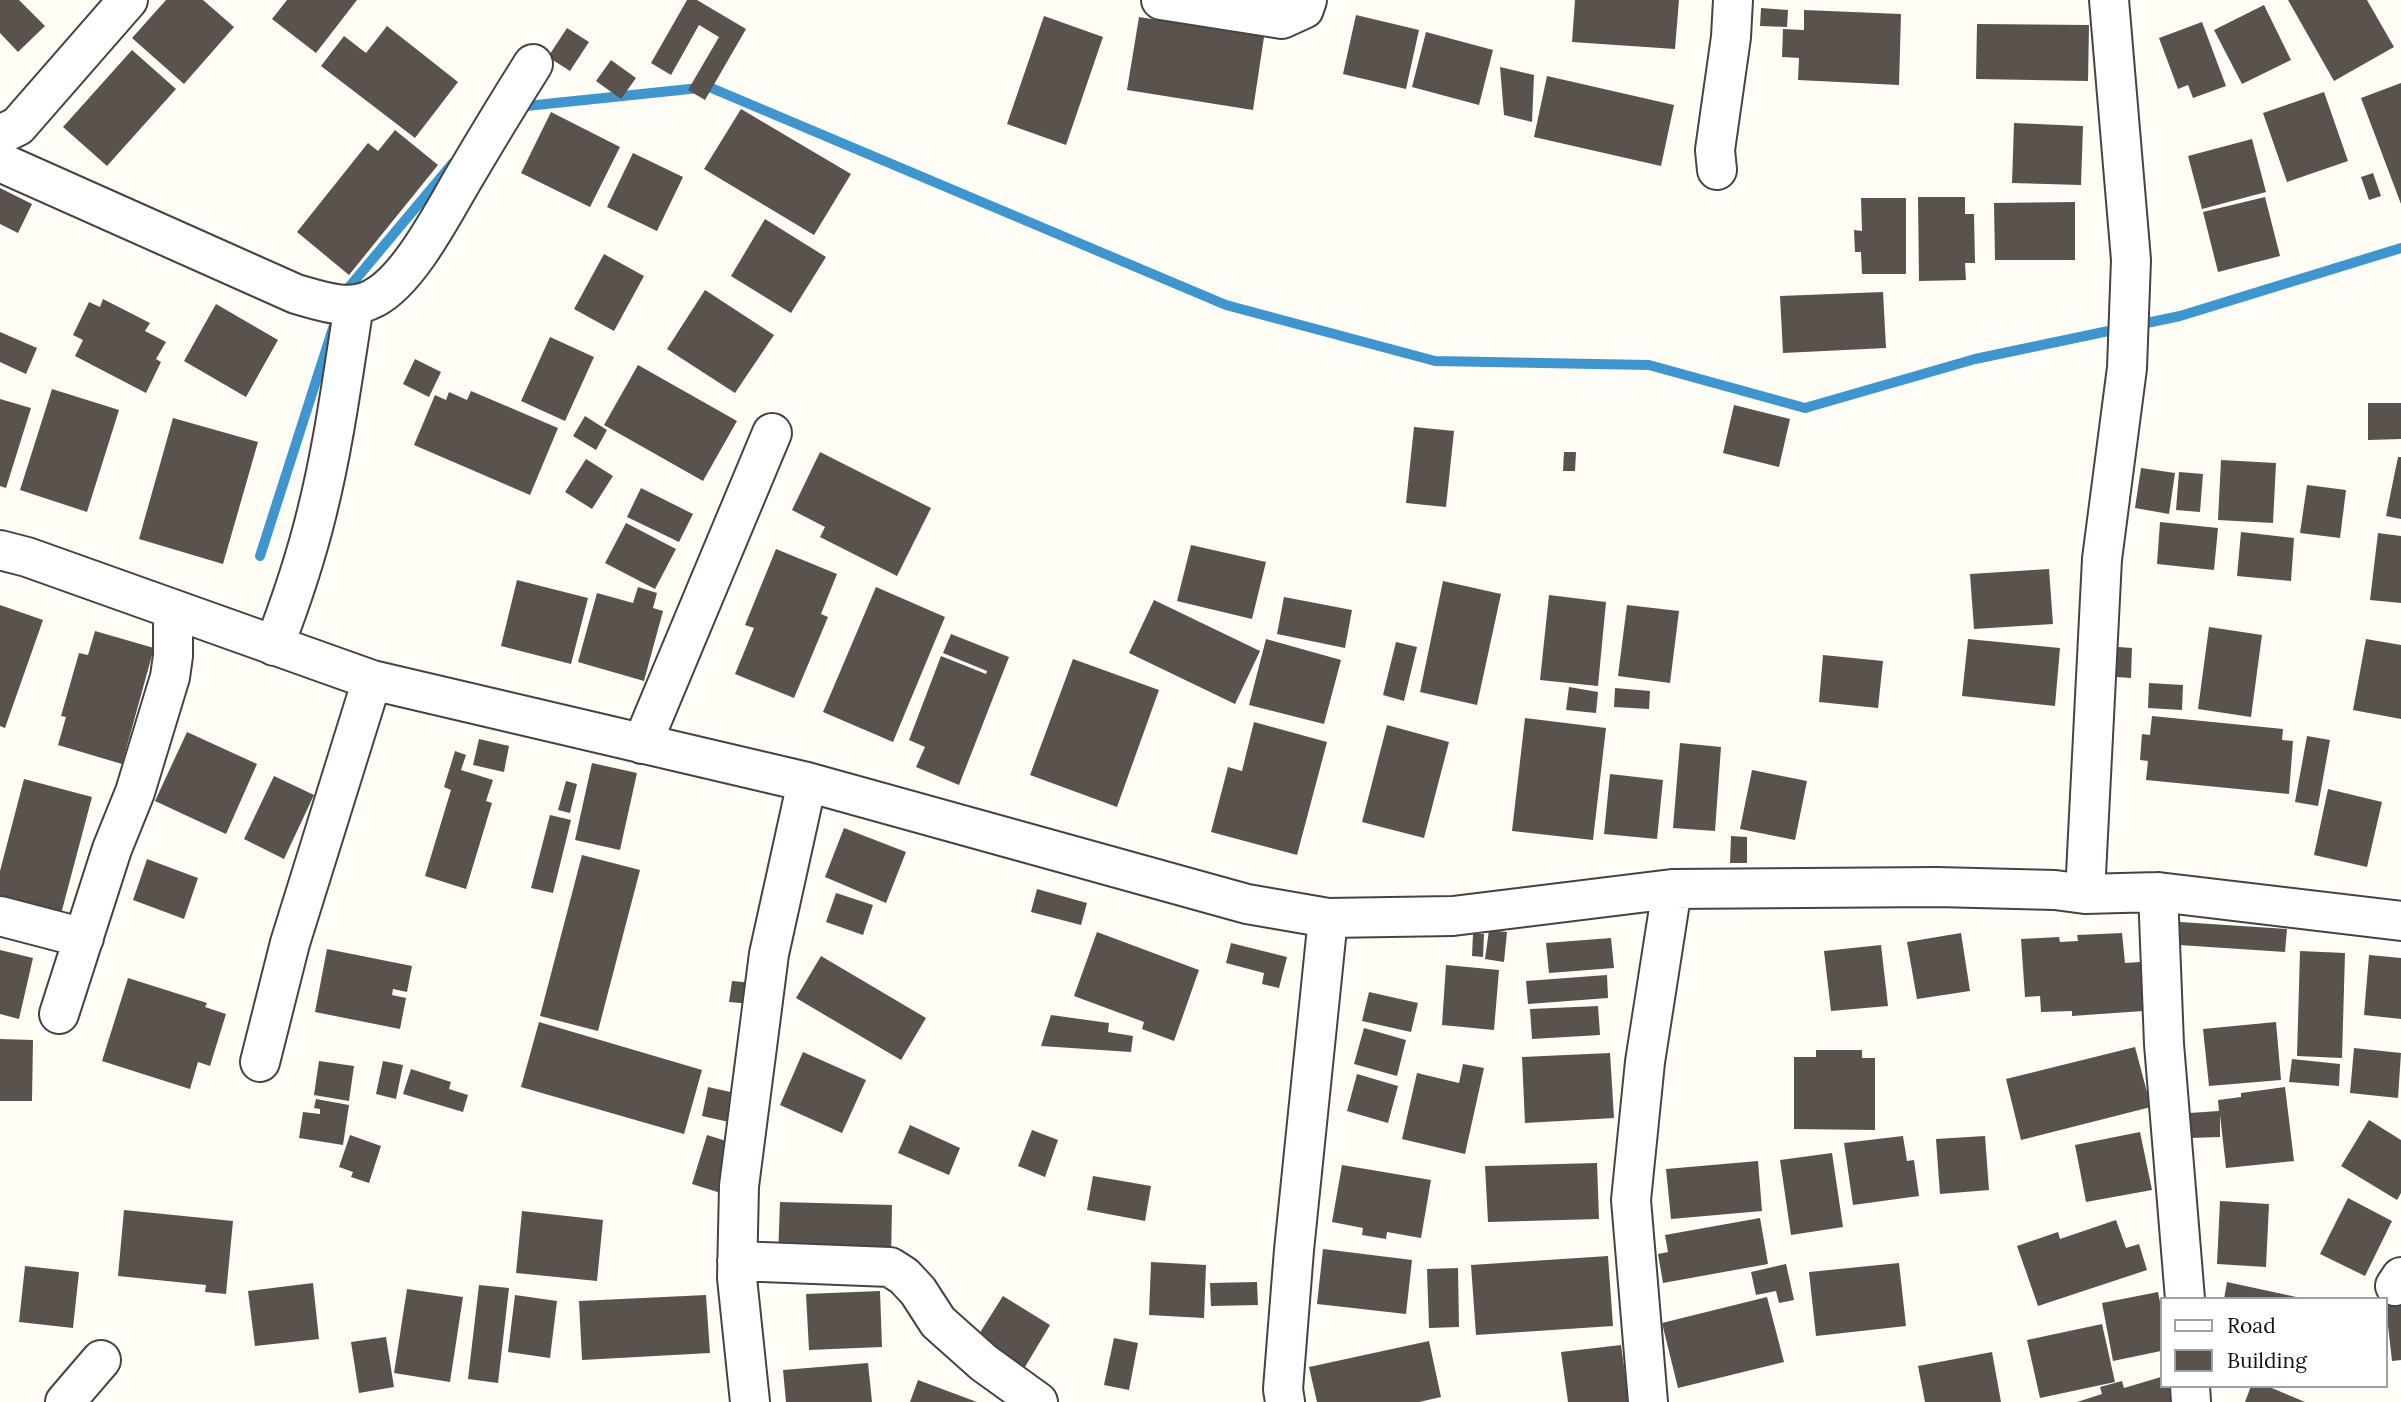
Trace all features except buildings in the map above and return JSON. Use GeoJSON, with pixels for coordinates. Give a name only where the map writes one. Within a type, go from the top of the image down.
{"type":"FeatureCollection","features":[{"type":"Feature","properties":{"kind":"street"},"geometry":{"type":"LineString","coordinates":[[0,135],[18,126],[128,0]]}},
{"type":"Feature","properties":{"kind":"street"},"geometry":{"type":"LineString","coordinates":[[1161,0],[1282,19],[1304,9],[1307,0]]}},
{"type":"Feature","properties":{"kind":"street"},"geometry":{"type":"LineString","coordinates":[[1717,170],[1715,150],[1731,37],[1733,0]]}},
{"type":"Feature","properties":{"kind":"street"},"geometry":{"type":"LineString","coordinates":[[2085,894],[2102,559],[2127,368],[2131,260],[2109,0]]}},
{"type":"Feature","properties":{"kind":"street"},"geometry":{"type":"LineString","coordinates":[[0,162],[296,294],[330,304],[354,305],[375,298],[396,280],[423,246],[533,64]]}},
{"type":"Feature","properties":{"kind":"street"},"geometry":{"type":"LineString","coordinates":[[274,646],[317,513],[336,419],[354,305]]}},
{"type":"Feature","properties":{"kind":"street"},"geometry":{"type":"LineString","coordinates":[[642,744],[772,433]]}},
{"type":"Feature","properties":{"kind":"street"},"geometry":{"type":"LineString","coordinates":[[0,550],[372,680],[807,782],[1247,904],[1328,918],[1453,916],[1672,889],[1937,887],[2055,890],[2085,894],[2158,892],[2401,920]]}},
{"type":"Feature","properties":{"kind":"street"},"geometry":{"type":"LineString","coordinates":[[59,1014],[112,849],[135,792],[170,677],[173,610]]}},
{"type":"Feature","properties":{"kind":"street"},"geometry":{"type":"LineString","coordinates":[[260,1062],[290,943],[372,680]]}},
{"type":"Feature","properties":{"kind":"street"},"geometry":{"type":"LineString","coordinates":[[750,1402],[737,1261],[738,1186],[769,954],[807,782]]}},
{"type":"Feature","properties":{"kind":"street"},"geometry":{"type":"LineString","coordinates":[[1648,1402],[1631,1200],[1645,1062],[1672,889]]}},
{"type":"Feature","properties":{"kind":"street"},"geometry":{"type":"LineString","coordinates":[[2158,892],[2164,1044],[2185,1297]]}},
{"type":"Feature","properties":{"kind":"street"},"geometry":{"type":"LineString","coordinates":[[0,916],[84,938]]}},
{"type":"Feature","properties":{"kind":"street"},"geometry":{"type":"LineString","coordinates":[[1285,1402],[1283,1389],[1294,1250],[1328,918]]}},
{"type":"Feature","properties":{"kind":"street"},"geometry":{"type":"LineString","coordinates":[[737,1261],[890,1266],[918,1291],[938,1322],[984,1363],[1038,1402]]}},
{"type":"Feature","properties":{"kind":"street"},"geometry":{"type":"LineString","coordinates":[[65,1402],[101,1360]]}},
{"type":"Feature","properties":{"kind":"waterway"},"geometry":{"type":"LineString","coordinates":[[517,107],[709,87],[1226,305],[1435,361],[1649,365],[1805,408],[1975,359],[2180,316],[2401,248]]}},
{"type":"Feature","properties":{"kind":"waterway"},"geometry":{"type":"LineString","coordinates":[[343,296],[453,163]]}},
{"type":"Feature","properties":{"kind":"waterway"},"geometry":{"type":"LineString","coordinates":[[260,556],[333,328]]}}]}
